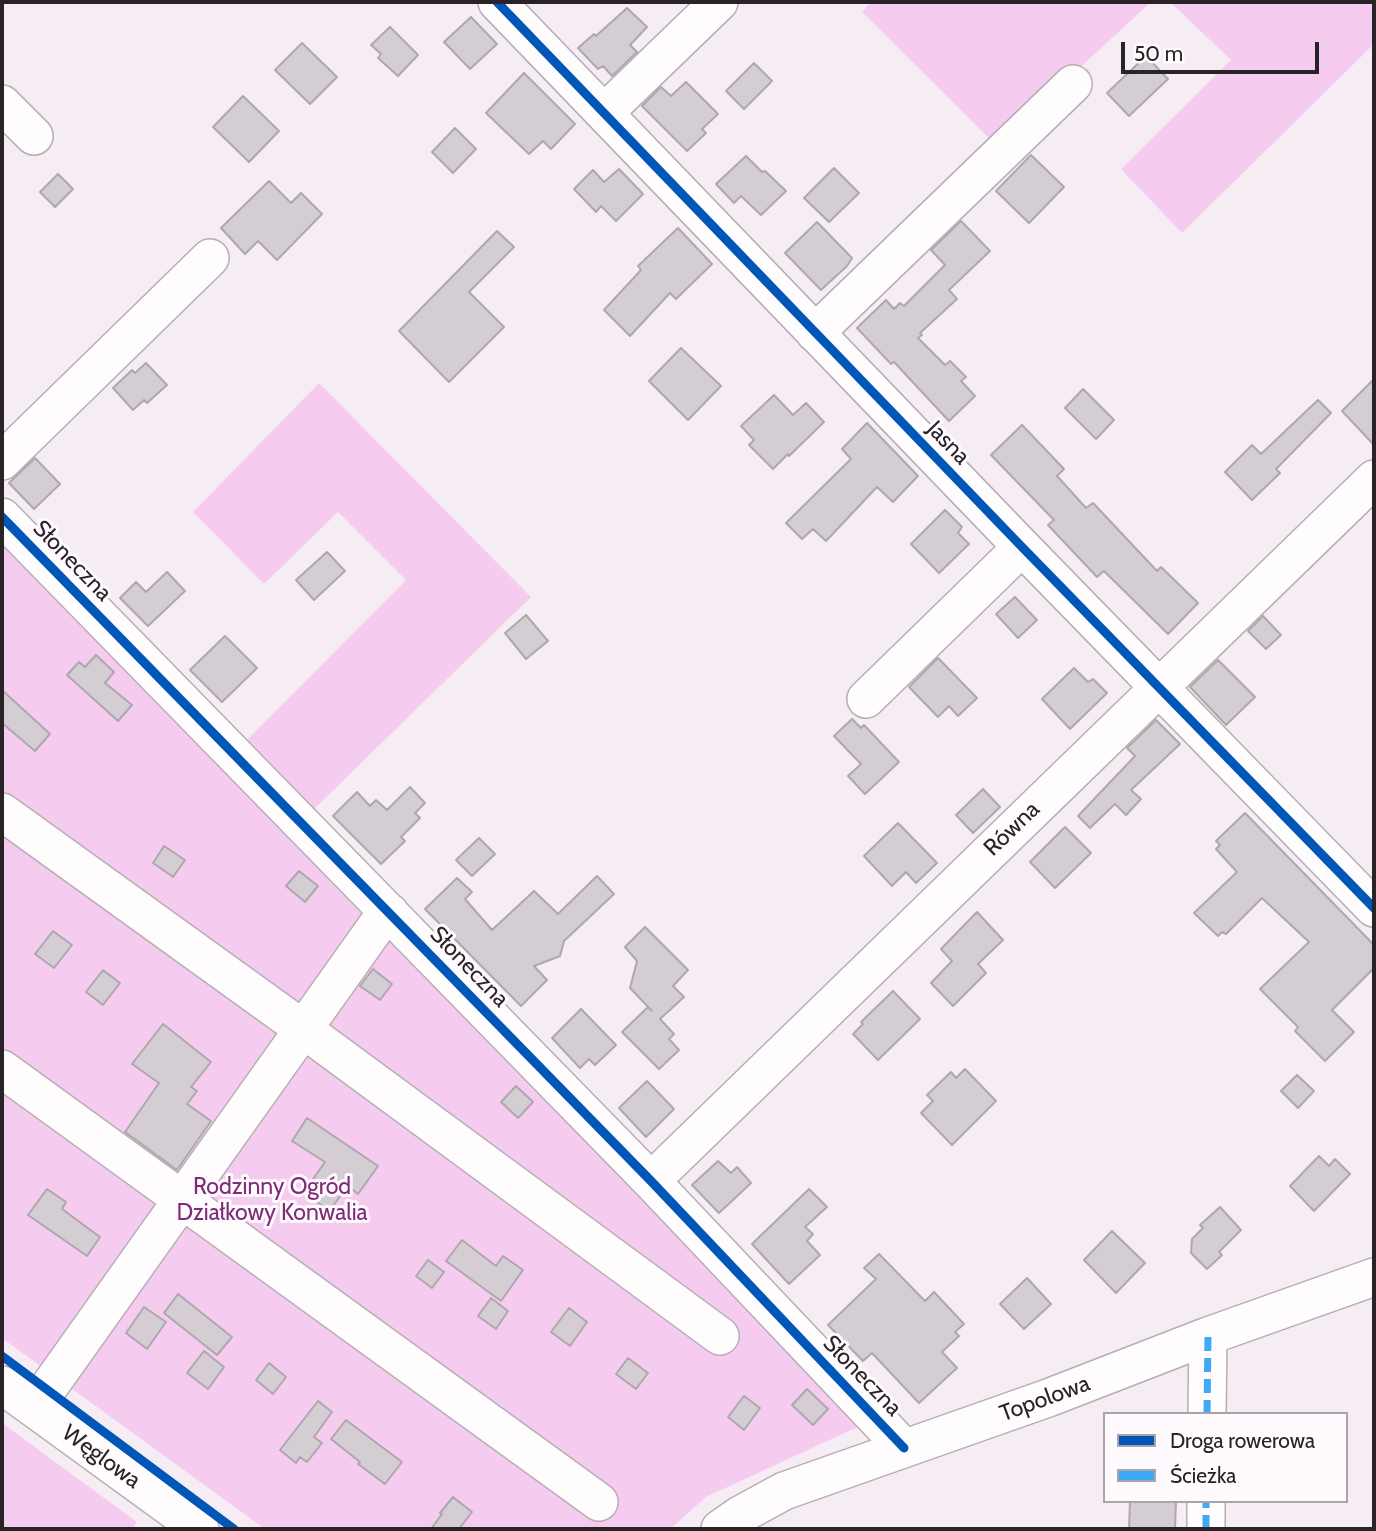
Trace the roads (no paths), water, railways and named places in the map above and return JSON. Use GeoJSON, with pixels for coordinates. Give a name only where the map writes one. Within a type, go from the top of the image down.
{"type":"FeatureCollection","features":[{"type":"Feature","properties":{"kind":"street","name":"Jasna"},"geometry":{"type":"LineString","coordinates":[[497,2],[1374,908]]}},
{"type":"Feature","properties":{"kind":"street"},"geometry":{"type":"LineString","coordinates":[[604,113],[719,2]]}},
{"type":"Feature","properties":{"kind":"street"},"geometry":{"type":"LineString","coordinates":[[815,333],[1073,84]]}},
{"type":"Feature","properties":{"kind":"street"},"geometry":{"type":"LineString","coordinates":[[2,104],[34,136]]}},
{"type":"Feature","properties":{"kind":"street"},"geometry":{"type":"LineString","coordinates":[[2,461],[210,258]]}},
{"type":"Feature","properties":{"kind":"street","name":"Równa"},"geometry":{"type":"LineString","coordinates":[[651,1181],[1374,479]]}},
{"type":"Feature","properties":{"kind":"street","name":"Słoneczna"},"geometry":{"type":"LineString","coordinates":[[2,517],[651,1181],[904,1448]]}},
{"type":"Feature","properties":{"kind":"street"},"geometry":{"type":"LineString","coordinates":[[866,699],[1022,547]]}},
{"type":"Feature","properties":{"kind":"street"},"geometry":{"type":"LineString","coordinates":[[2,812],[303,1029],[720,1336]]}},
{"type":"Feature","properties":{"kind":"street"},"geometry":{"type":"LineString","coordinates":[[34,1408],[378,924],[390,914]]}},
{"type":"Feature","properties":{"kind":"street"},"geometry":{"type":"LineString","coordinates":[[2,1069],[599,1502]]}},
{"type":"Feature","properties":{"kind":"street","name":"Topolowa"},"geometry":{"type":"LineString","coordinates":[[720,1529],[783,1491],[1048,1398],[1208,1336],[1374,1277]]}},
{"type":"Feature","properties":{"kind":"street"},"geometry":{"type":"LineString","coordinates":[[1208,1336],[1208,1412]]}},
{"type":"Feature","properties":{"kind":"street","name":"Węglowa"},"geometry":{"type":"LineString","coordinates":[[2,1384],[200,1529]]}},
{"type":"Feature","properties":{"kind":"street"},"geometry":{"type":"LineString","coordinates":[[1206,1503],[1206,1529]]}},
{"type":"Feature","properties":{"kind":"park label","name":"Rodzinny Ogród Działkowy Konwalia"},"geometry":{"type":"Point","coordinates":[272,1200]}}]}
